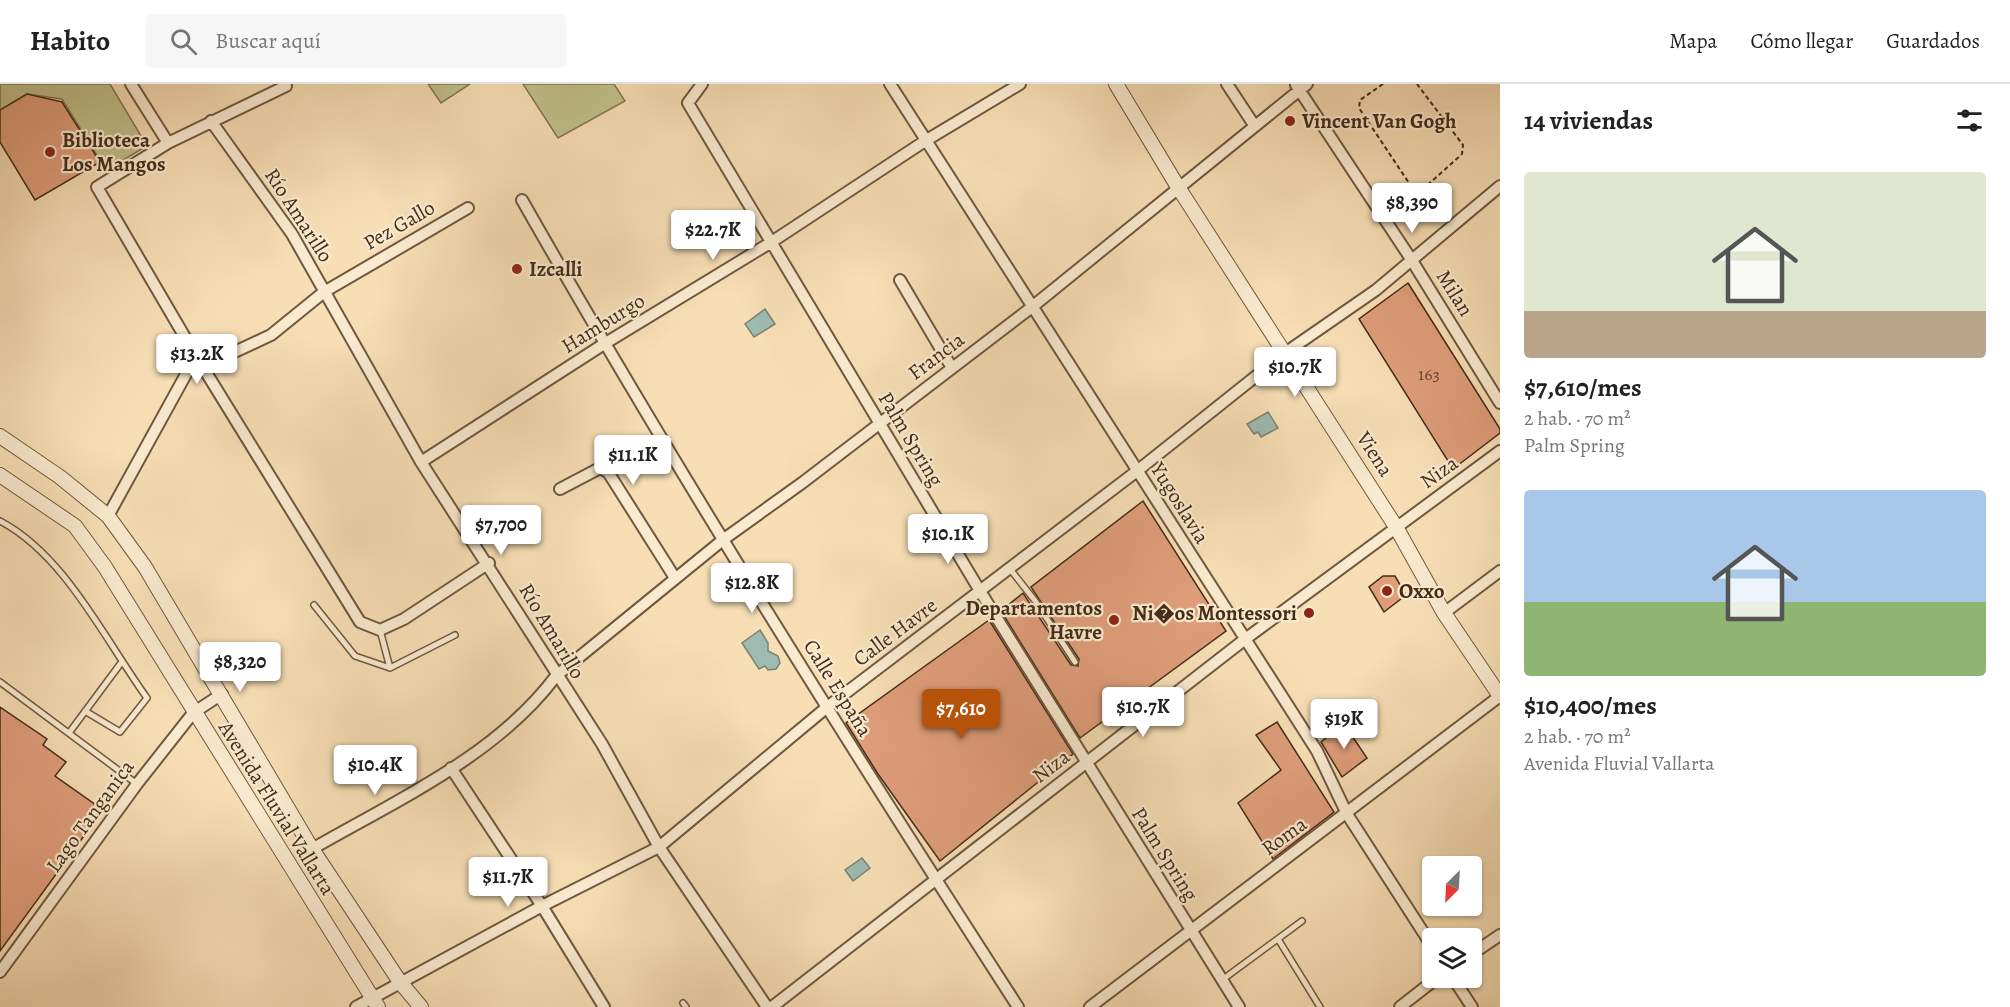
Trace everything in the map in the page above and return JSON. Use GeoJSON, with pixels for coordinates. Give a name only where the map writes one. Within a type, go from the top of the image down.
{"type":"FeatureCollection","features":[{"type":"Feature","properties":{"kind":"street"},"geometry":{"type":"LineString","coordinates":[[131,84],[168,143]]}},
{"type":"Feature","properties":{"kind":"street","name":"Palm Spring"},"geometry":{"type":"LineString","coordinates":[[702,84],[688,103],[980,591],[1239,1007]]}},
{"type":"Feature","properties":{"kind":"street","name":"Yugoslavia"},"geometry":{"type":"LineString","coordinates":[[890,84],[1317,751],[1347,814],[1422,930]]}},
{"type":"Feature","properties":{"kind":"street","name":"Viena"},"geometry":{"type":"LineString","coordinates":[[1116,84],[1178,187],[1396,527],[1444,613],[1500,696]]}},
{"type":"Feature","properties":{"kind":"street"},"geometry":{"type":"LineString","coordinates":[[1227,84],[1254,125]]}},
{"type":"Feature","properties":{"kind":"street"},"geometry":{"type":"LineString","coordinates":[[286,86],[168,143],[97,188],[196,356],[360,622],[380,630],[404,619],[489,563]]}},
{"type":"Feature","properties":{"kind":"street","name":"Hamburgo"},"geometry":{"type":"LineString","coordinates":[[421,462],[604,344],[770,243],[1013,86]]}},
{"type":"Feature","properties":{"kind":"street","name":"Francia"},"geometry":{"type":"LineString","coordinates":[[312,849],[452,768],[505,729],[538,700],[556,676],[675,578],[1032,307],[1301,86]]}},
{"type":"Feature","properties":{"kind":"street","name":"Milan"},"geometry":{"type":"LineString","coordinates":[[1301,86],[1500,403]]}},
{"type":"Feature","properties":{"kind":"street","name":"Río Amarillo"},"geometry":{"type":"LineString","coordinates":[[211,121],[292,234],[421,462],[489,563],[556,676],[602,744],[659,847],[766,1007]]}},
{"type":"Feature","properties":{"kind":"street","name":"Calle Havre"},"geometry":{"type":"LineString","coordinates":[[356,1007],[374,1002],[400,982],[659,847],[826,708],[1137,471],[1285,353],[1376,290],[1500,186]]}},
{"type":"Feature","properties":{"kind":"street","name":"Calle España"},"geometry":{"type":"LineString","coordinates":[[522,200],[604,344],[826,708],[1018,1007]]}},
{"type":"Feature","properties":{"kind":"street","name":"Pez Gallo"},"geometry":{"type":"LineString","coordinates":[[196,356],[226,356],[271,335],[324,292],[468,208]]}},
{"type":"Feature","properties":{"kind":"street"},"geometry":{"type":"LineString","coordinates":[[900,280],[952,368]]}},
{"type":"Feature","properties":{"kind":"street"},"geometry":{"type":"LineString","coordinates":[[108,516],[196,356]]}},
{"type":"Feature","properties":{"kind":"street","name":"Avenida Fluvial Vallarta"},"geometry":{"type":"LineString","coordinates":[[1,438],[60,477],[108,516],[145,567],[312,849],[400,982],[421,1007]]}},
{"type":"Feature","properties":{"kind":"street","name":"Niza"},"geometry":{"type":"LineString","coordinates":[[772,1007],[936,877],[1087,764],[1244,640],[1500,451]]}},
{"type":"Feature","properties":{"kind":"street"},"geometry":{"type":"LineString","coordinates":[[560,489],[600,468],[608,472],[675,578]]}},
{"type":"Feature","properties":{"kind":"street","name":"Avenida Fluvial Vallarta"},"geometry":{"type":"LineString","coordinates":[[0,475],[75,526],[105,567],[374,1002]]}},
{"type":"Feature","properties":{"kind":"street"},"geometry":{"type":"LineString","coordinates":[[1444,613],[1500,571]]}},
{"type":"Feature","properties":{"kind":"street","name":"Lago Tanganica"},"geometry":{"type":"LineString","coordinates":[[0,972],[137,784],[194,713],[222,694]]}},
{"type":"Feature","properties":{"kind":"street","name":"Roma"},"geometry":{"type":"LineString","coordinates":[[1090,1007],[1500,696]]}},
{"type":"Feature","properties":{"kind":"street"},"geometry":{"type":"LineString","coordinates":[[452,768],[542,906],[604,1007]]}},
{"type":"Feature","properties":{"kind":"street"},"geometry":{"type":"LineString","coordinates":[[1482,947],[1500,935]]}},
{"type":"Feature","properties":{"kind":"street"},"geometry":{"type":"LineString","coordinates":[[1400,1007],[1424,988]]}},
{"type":"Feature","properties":{"kind":"street"},"geometry":{"type":"LineString","coordinates":[[1460,988],[1472,1007]]}},
{"type":"Feature","properties":{"kind":"lane"},"geometry":{"type":"LineString","coordinates":[[0,521],[18,531],[49,560],[147,698],[120,732],[85,711]]}},
{"type":"Feature","properties":{"kind":"lane"},"geometry":{"type":"LineString","coordinates":[[1010,569],[1075,662]]}},
{"type":"Feature","properties":{"kind":"lane"},"geometry":{"type":"LineString","coordinates":[[314,605],[355,656],[390,668],[455,635]]}},
{"type":"Feature","properties":{"kind":"lane"},"geometry":{"type":"LineString","coordinates":[[380,630],[390,668]]}},
{"type":"Feature","properties":{"kind":"lane"},"geometry":{"type":"LineString","coordinates":[[69,733],[121,663]]}},
{"type":"Feature","properties":{"kind":"lane"},"geometry":{"type":"LineString","coordinates":[[0,682],[137,784]]}},
{"type":"Feature","properties":{"kind":"lane"},"geometry":{"type":"LineString","coordinates":[[1222,980],[1302,921]]}},
{"type":"Feature","properties":{"kind":"lane"},"geometry":{"type":"LineString","coordinates":[[1278,939],[1320,1007]]}},
{"type":"Feature","properties":{"kind":"path"},"geometry":{"type":"LineString","coordinates":[[1383,84],[1360,100],[1359,108],[1413,189],[1422,190],[1462,154],[1463,145],[1417,84]]}},
{"type":"Feature","properties":{"kind":"shaded area","name":"Biblioteca Los Mangos"},"geometry":{"type":"Polygon","coordinates":[[[0,84],[110,84],[147,146],[106,170],[62,99],[27,94],[0,110],[0,84]]]}},
{"type":"Feature","properties":{"kind":"shaded area"},"geometry":{"type":"Polygon","coordinates":[[[428,84],[470,84],[441,103],[428,84]]]}},
{"type":"Feature","properties":{"kind":"shaded area"},"geometry":{"type":"Polygon","coordinates":[[[523,84],[614,84],[625,101],[558,138],[523,84]]]}},
{"type":"Feature","properties":{"kind":"water"},"geometry":{"type":"Polygon","coordinates":[[[765,309],[775,324],[754,337],[745,324],[765,309]]]}},
{"type":"Feature","properties":{"kind":"water"},"geometry":{"type":"Polygon","coordinates":[[[1268,412],[1278,428],[1261,437],[1258,432],[1254,434],[1247,424],[1268,412]]]}},
{"type":"Feature","properties":{"kind":"water"},"geometry":{"type":"Polygon","coordinates":[[[760,630],[768,643],[768,651],[778,656],[780,663],[776,669],[768,670],[765,666],[759,669],[742,643],[760,630]]]}},
{"type":"Feature","properties":{"kind":"water"},"geometry":{"type":"Polygon","coordinates":[[[862,858],[870,868],[853,881],[845,870],[862,858]]]}},
{"type":"Feature","properties":{"kind":"building","name":"Biblioteca Los Mangos"},"geometry":{"type":"Polygon","coordinates":[[[27,94],[62,102],[100,162],[35,200],[0,142],[0,110],[27,94]]]}},
{"type":"Feature","properties":{"kind":"building"},"geometry":{"type":"Polygon","coordinates":[[[1408,283],[1500,429],[1500,433],[1453,469],[1359,319],[1408,283]]]}},
{"type":"Feature","properties":{"kind":"building","name":"Departamentos Havre"},"geometry":{"type":"Polygon","coordinates":[[[1143,501],[1226,631],[1080,738],[1001,611],[1023,593],[1071,665],[1078,666],[1079,659],[1031,587],[1143,501]]]}},
{"type":"Feature","properties":{"kind":"building","name":"Oxxo"},"geometry":{"type":"Polygon","coordinates":[[[1383,576],[1395,576],[1406,595],[1384,612],[1369,587],[1383,576]]]}},
{"type":"Feature","properties":{"kind":"building"},"geometry":{"type":"Polygon","coordinates":[[[989,620],[1073,754],[940,861],[878,774],[846,723],[989,620]]]}},
{"type":"Feature","properties":{"kind":"building"},"geometry":{"type":"Polygon","coordinates":[[[0,707],[47,739],[43,745],[66,762],[55,776],[103,810],[0,951],[0,707]]]}},
{"type":"Feature","properties":{"kind":"building"},"geometry":{"type":"Polygon","coordinates":[[[1277,722],[1334,812],[1273,859],[1238,803],[1281,770],[1256,735],[1277,722]]]}},
{"type":"Feature","properties":{"kind":"building"},"geometry":{"type":"Polygon","coordinates":[[[1344,724],[1367,758],[1342,777],[1321,742],[1344,724]]]}},
{"type":"Feature","properties":{"kind":"place","name":"Vincent Van Gogh"},"geometry":{"type":"Point","coordinates":[1290,121]}},
{"type":"Feature","properties":{"kind":"place","name":"Biblioteca Los Mangos"},"geometry":{"type":"Point","coordinates":[50,152]}},
{"type":"Feature","properties":{"kind":"place","name":"Izcalli"},"geometry":{"type":"Point","coordinates":[517,269]}},
{"type":"Feature","properties":{"kind":"place","name":"Oxxo"},"geometry":{"type":"Point","coordinates":[1387,591]}},
{"type":"Feature","properties":{"kind":"place","name":"Ni�os Montessori"},"geometry":{"type":"Point","coordinates":[1309,613]}},
{"type":"Feature","properties":{"kind":"place","name":"Departamentos Havre"},"geometry":{"type":"Point","coordinates":[1114,620]}}]}
